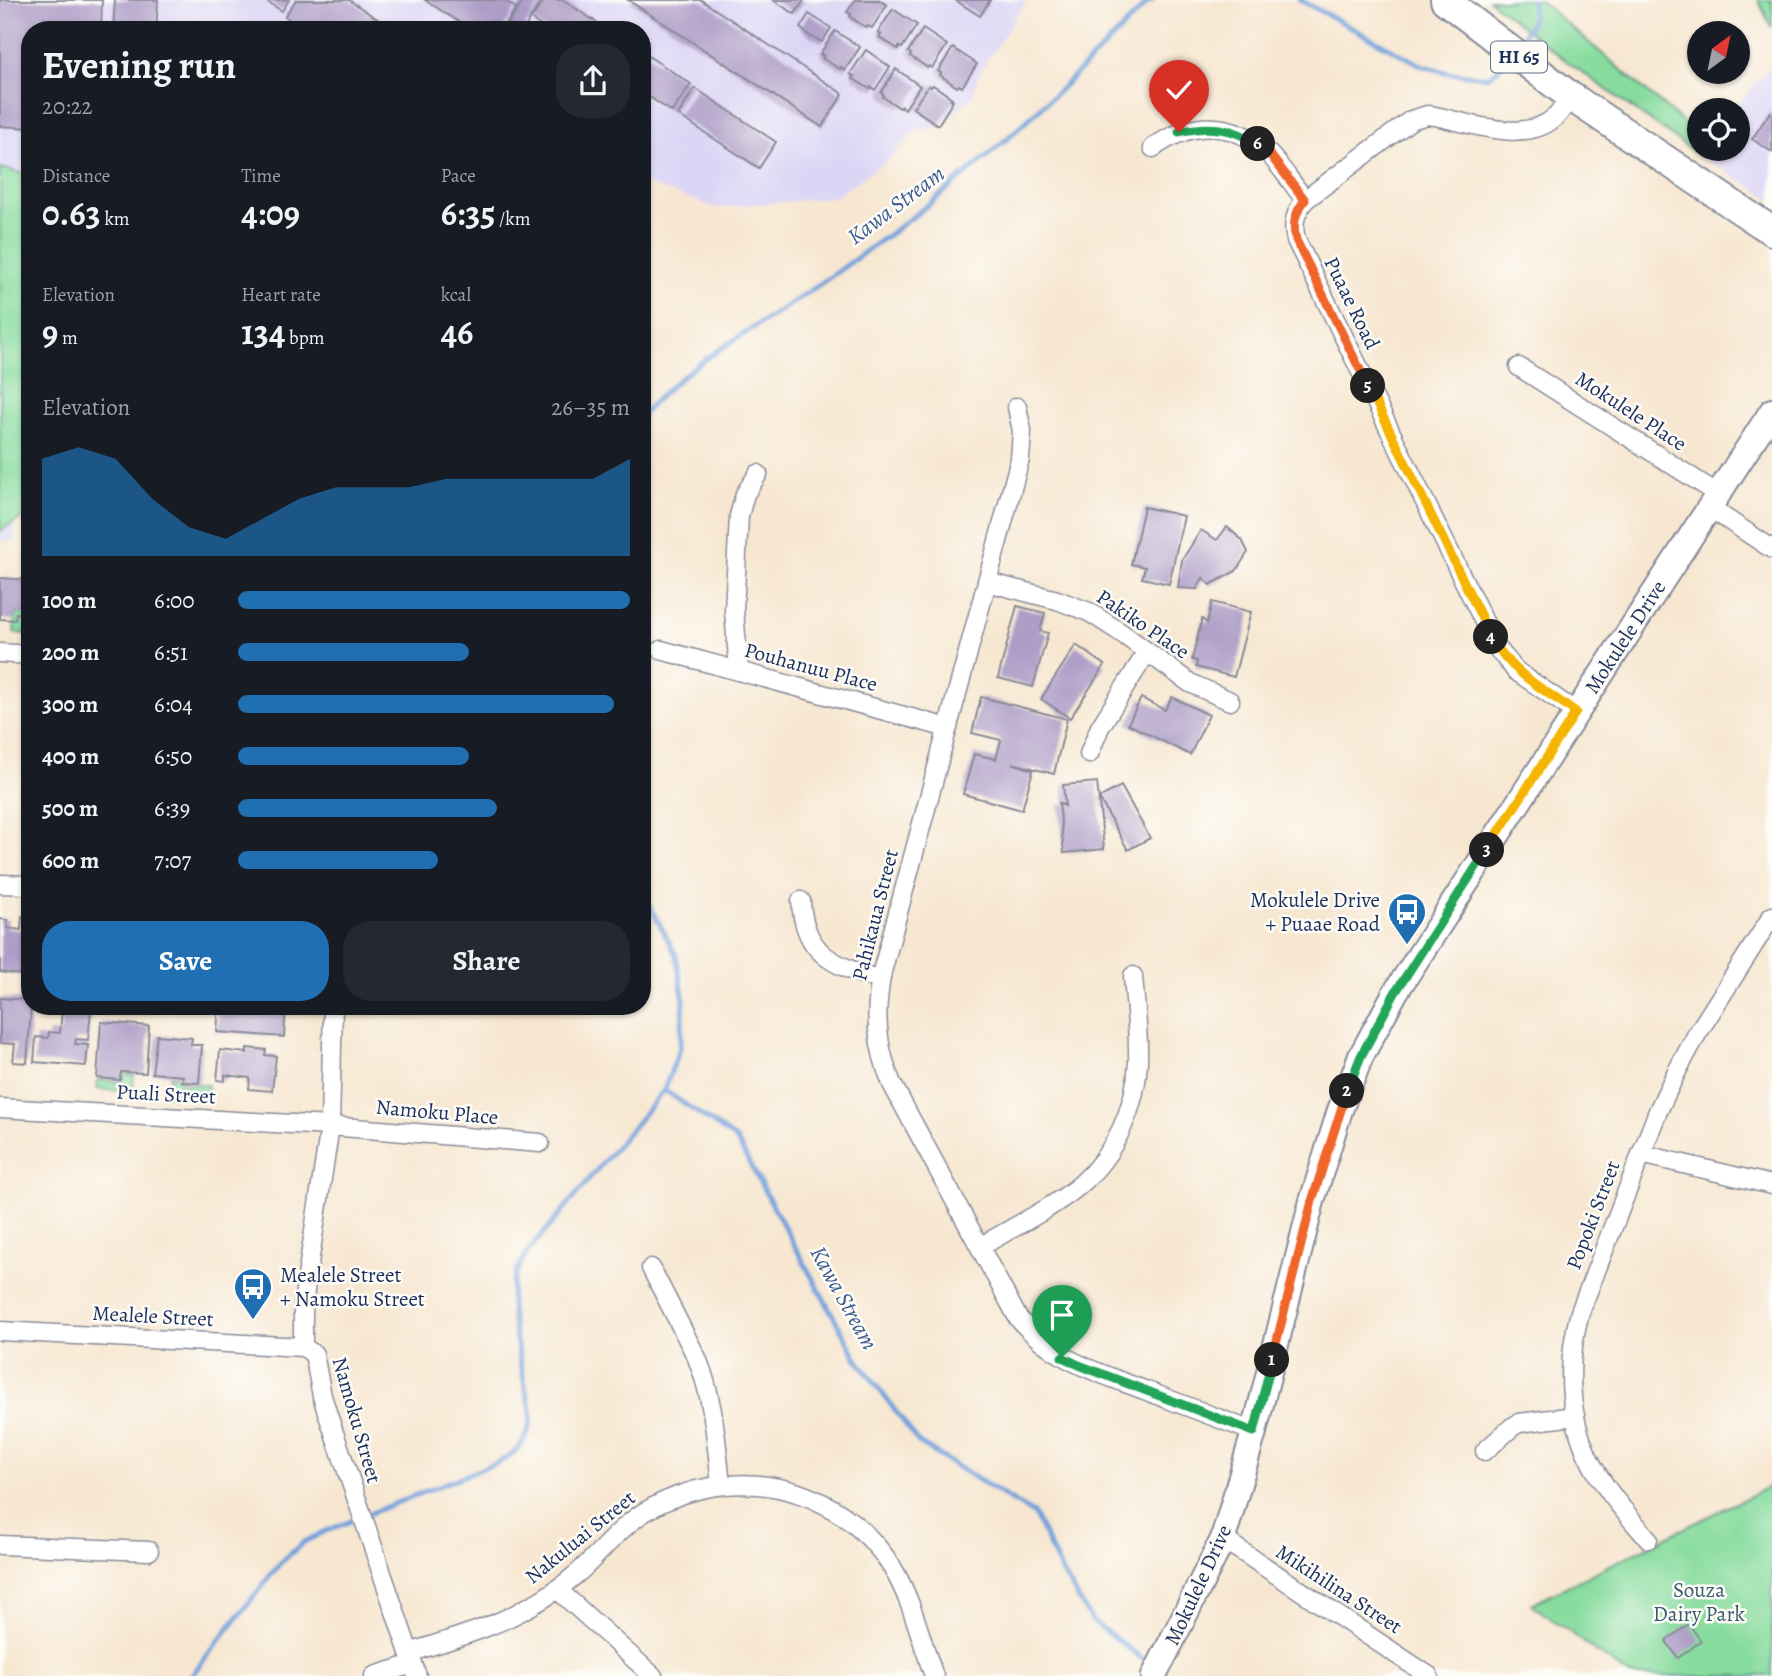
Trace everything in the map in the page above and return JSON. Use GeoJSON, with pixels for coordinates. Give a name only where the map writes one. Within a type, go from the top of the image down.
{"type":"FeatureCollection","features":[{"type":"Feature","properties":{"kind":"main road","name":"HI 65"},"geometry":{"type":"LineString","coordinates":[[1445,0],[1570,96],[1772,230]]}},
{"type":"Feature","properties":{"kind":"street"},"geometry":{"type":"LineString","coordinates":[[1153,148],[1179,132],[1194,129],[1216,128],[1237,132],[1255,142],[1271,156],[1305,200],[1418,116],[1435,116],[1506,131],[1526,131],[1547,124],[1556,117],[1570,96]]}},
{"type":"Feature","properties":{"kind":"street","name":"Puaae Road"},"geometry":{"type":"LineString","coordinates":[[1305,200],[1295,216],[1296,240],[1490,636],[1505,660],[1516,671],[1576,712]]}},
{"type":"Feature","properties":{"kind":"street","name":"Mokulele Place"},"geometry":{"type":"LineString","coordinates":[[1519,367],[1714,501],[1772,549]]}},
{"type":"Feature","properties":{"kind":"street","name":"Pahikaua Street"},"geometry":{"type":"LineString","coordinates":[[1017,407],[1022,430],[1020,459],[880,980],[876,1012],[885,1067],[1018,1318],[1036,1338],[1054,1352],[1079,1365],[1254,1432]]}},
{"type":"Feature","properties":{"kind":"street","name":"Mokulele Drive"},"geometry":{"type":"LineString","coordinates":[[1154,1676],[1223,1539],[1254,1432],[1312,1201],[1340,1110],[1361,1056],[1395,993],[1772,411]]}},
{"type":"Feature","properties":{"kind":"street"},"geometry":{"type":"LineString","coordinates":[[738,671],[734,611],[739,516],[745,494],[758,474]]}},
{"type":"Feature","properties":{"kind":"street","name":"Pakiko Place"},"geometry":{"type":"LineString","coordinates":[[987,582],[1073,605],[1105,621],[1190,683],[1230,701]]}},
{"type":"Feature","properties":{"kind":"street","name":"Pouhanuu Place"},"geometry":{"type":"LineString","coordinates":[[661,650],[948,728]]}},
{"type":"Feature","properties":{"kind":"street"},"geometry":{"type":"LineString","coordinates":[[1089,754],[1100,727],[1147,652]]}},
{"type":"Feature","properties":{"kind":"street"},"geometry":{"type":"LineString","coordinates":[[0,653],[21,654]]}},
{"type":"Feature","properties":{"kind":"street"},"geometry":{"type":"LineString","coordinates":[[0,884],[21,885]]}},
{"type":"Feature","properties":{"kind":"street"},"geometry":{"type":"LineString","coordinates":[[801,901],[805,928],[820,952],[844,968],[880,980]]}},
{"type":"Feature","properties":{"kind":"street","name":"Popoki Street"},"geometry":{"type":"LineString","coordinates":[[1648,1539],[1602,1482],[1581,1439],[1571,1392],[1570,1368],[1575,1330],[1658,1111],[1692,1044],[1772,916]]}},
{"type":"Feature","properties":{"kind":"street"},"geometry":{"type":"LineString","coordinates":[[980,1247],[1080,1185],[1107,1154],[1118,1136],[1126,1119],[1136,1081],[1137,1041],[1133,976]]}},
{"type":"Feature","properties":{"kind":"street","name":"Namoku Street"},"geometry":{"type":"LineString","coordinates":[[333,1015],[330,1126],[305,1290],[303,1347],[314,1354],[322,1396],[413,1664]]}},
{"type":"Feature","properties":{"kind":"street","name":"Puali Street"},"geometry":{"type":"LineString","coordinates":[[0,1108],[330,1126]]}},
{"type":"Feature","properties":{"kind":"street","name":"Namoku Place"},"geometry":{"type":"LineString","coordinates":[[330,1126],[540,1143]]}},
{"type":"Feature","properties":{"kind":"street"},"geometry":{"type":"LineString","coordinates":[[1641,1154],[1772,1185]]}},
{"type":"Feature","properties":{"kind":"street"},"geometry":{"type":"LineString","coordinates":[[650,1268],[704,1374],[711,1402],[721,1485]]}},
{"type":"Feature","properties":{"kind":"street","name":"Mealele Street"},"geometry":{"type":"LineString","coordinates":[[0,1331],[303,1347]]}},
{"type":"Feature","properties":{"kind":"street"},"geometry":{"type":"LineString","coordinates":[[1485,1451],[1518,1423],[1574,1416]]}},
{"type":"Feature","properties":{"kind":"street","name":"Nakuluai Street"},"geometry":{"type":"LineString","coordinates":[[374,1676],[413,1664],[530,1606],[579,1571],[642,1514],[680,1494],[721,1485],[764,1485],[805,1495],[826,1505],[845,1517],[879,1549],[903,1588],[934,1676]]}},
{"type":"Feature","properties":{"kind":"street","name":"Mikihilina Street"},"geometry":{"type":"LineString","coordinates":[[1223,1539],[1429,1676]]}},
{"type":"Feature","properties":{"kind":"street"},"geometry":{"type":"LineString","coordinates":[[0,1545],[149,1551]]}},
{"type":"Feature","properties":{"kind":"street"},"geometry":{"type":"LineString","coordinates":[[557,1589],[653,1676]]}},
{"type":"Feature","properties":{"kind":"shaded area"},"geometry":{"type":"Polygon","coordinates":[[[0,0],[1027,0],[979,73],[972,97],[938,127],[917,130],[887,161],[834,197],[716,208],[651,185],[651,21],[21,21],[21,520],[14,524],[14,542],[0,541],[0,0]]]}},
{"type":"Feature","properties":{"kind":"shaded area"},"geometry":{"type":"Polygon","coordinates":[[[1772,67],[1772,199],[1708,161],[1750,161],[1750,98],[1744,98],[1772,67]]]}},
{"type":"Feature","properties":{"kind":"green space"},"geometry":{"type":"Polygon","coordinates":[[[1489,0],[1539,0],[1687,126],[1687,147],[1565,60],[1489,0]]]}},
{"type":"Feature","properties":{"kind":"green space"},"geometry":{"type":"Polygon","coordinates":[[[1758,0],[1772,0],[1772,28],[1758,0]]]}},
{"type":"Feature","properties":{"kind":"green space"},"geometry":{"type":"Polygon","coordinates":[[[0,168],[21,173],[21,518],[0,531],[0,168]]]}},
{"type":"Feature","properties":{"kind":"green space"},"geometry":{"type":"Polygon","coordinates":[[[16,613],[21,613],[21,633],[14,633],[16,613]]]}},
{"type":"Feature","properties":{"kind":"green space"},"geometry":{"type":"Polygon","coordinates":[[[122,1074],[134,1075],[133,1092],[97,1089],[98,1080],[121,1082],[122,1074]]]}},
{"type":"Feature","properties":{"kind":"green space"},"geometry":{"type":"Polygon","coordinates":[[[170,1076],[181,1077],[181,1084],[208,1085],[208,1097],[169,1095],[170,1076]]]}},
{"type":"Feature","properties":{"kind":"green space","name":"Souza Dairy Park"},"geometry":{"type":"Polygon","coordinates":[[[1772,1485],[1772,1676],[1630,1676],[1531,1604],[1772,1485]]]}},
{"type":"Feature","properties":{"kind":"building"},"geometry":{"type":"Polygon","coordinates":[[[0,0],[102,0],[101,21],[21,21],[21,127],[0,126],[0,0]]]}},
{"type":"Feature","properties":{"kind":"building"},"geometry":{"type":"Polygon","coordinates":[[[115,0],[158,0],[157,21],[114,21],[115,0]]]}},
{"type":"Feature","properties":{"kind":"building"},"geometry":{"type":"Polygon","coordinates":[[[264,0],[289,0],[282,11],[264,0]]]}},
{"type":"Feature","properties":{"kind":"building"},"geometry":{"type":"Polygon","coordinates":[[[296,0],[349,0],[380,21],[288,21],[285,16],[296,0]]]}},
{"type":"Feature","properties":{"kind":"building"},"geometry":{"type":"Polygon","coordinates":[[[425,0],[504,0],[516,8],[508,21],[457,21],[425,0]]]}},
{"type":"Feature","properties":{"kind":"building"},"geometry":{"type":"Polygon","coordinates":[[[524,0],[542,0],[529,21],[510,21],[524,0]]]}},
{"type":"Feature","properties":{"kind":"building"},"geometry":{"type":"Polygon","coordinates":[[[544,0],[563,0],[594,21],[534,21],[531,19],[544,0]]]}},
{"type":"Feature","properties":{"kind":"building"},"geometry":{"type":"Polygon","coordinates":[[[628,0],[701,0],[843,94],[822,127],[628,0]]]}},
{"type":"Feature","properties":{"kind":"building"},"geometry":{"type":"Polygon","coordinates":[[[773,0],[804,0],[795,14],[773,0]]]}},
{"type":"Feature","properties":{"kind":"building"},"geometry":{"type":"Polygon","coordinates":[[[855,0],[879,0],[887,5],[872,28],[867,28],[850,17],[851,14],[847,12],[855,0]]]}},
{"type":"Feature","properties":{"kind":"building"},"geometry":{"type":"Polygon","coordinates":[[[955,0],[990,0],[980,16],[955,0]]]}},
{"type":"Feature","properties":{"kind":"building"},"geometry":{"type":"Polygon","coordinates":[[[893,9],[917,25],[902,48],[898,49],[879,37],[881,34],[878,32],[893,9]]]}},
{"type":"Feature","properties":{"kind":"building"},"geometry":{"type":"Polygon","coordinates":[[[809,14],[831,28],[822,42],[800,28],[809,14]]]}},
{"type":"Feature","properties":{"kind":"building"},"geometry":{"type":"Polygon","coordinates":[[[923,29],[947,45],[932,68],[910,56],[908,52],[923,29]]]}},
{"type":"Feature","properties":{"kind":"building"},"geometry":{"type":"Polygon","coordinates":[[[835,31],[860,47],[845,70],[822,58],[824,56],[820,54],[835,31]]]}},
{"type":"Feature","properties":{"kind":"building"},"geometry":{"type":"Polygon","coordinates":[[[953,48],[977,64],[962,87],[957,87],[938,71],[953,48]]]}},
{"type":"Feature","properties":{"kind":"building"},"geometry":{"type":"Polygon","coordinates":[[[866,50],[890,67],[875,90],[852,78],[854,76],[850,74],[866,50]]]}},
{"type":"Feature","properties":{"kind":"building"},"geometry":{"type":"Polygon","coordinates":[[[651,58],[691,84],[672,112],[651,98],[651,58]]]}},
{"type":"Feature","properties":{"kind":"building"},"geometry":{"type":"Polygon","coordinates":[[[896,69],[920,86],[905,109],[883,97],[881,93],[896,69]]]}},
{"type":"Feature","properties":{"kind":"building"},"geometry":{"type":"Polygon","coordinates":[[[929,85],[933,85],[953,101],[938,125],[913,108],[929,85]]]}},
{"type":"Feature","properties":{"kind":"building"},"geometry":{"type":"Polygon","coordinates":[[[695,88],[776,142],[759,168],[678,115],[695,88]]]}},
{"type":"Feature","properties":{"kind":"building"},"geometry":{"type":"Polygon","coordinates":[[[1770,112],[1772,114],[1772,152],[1752,139],[1770,112]]]}},
{"type":"Feature","properties":{"kind":"building"},"geometry":{"type":"Polygon","coordinates":[[[1144,507],[1184,516],[1169,584],[1142,578],[1145,567],[1131,564],[1144,507]]]}},
{"type":"Feature","properties":{"kind":"building"},"geometry":{"type":"Polygon","coordinates":[[[1227,527],[1242,540],[1248,552],[1236,571],[1210,585],[1203,578],[1197,589],[1178,588],[1182,560],[1201,530],[1217,540],[1227,527]]]}},
{"type":"Feature","properties":{"kind":"building"},"geometry":{"type":"Polygon","coordinates":[[[0,578],[21,579],[21,613],[16,613],[15,620],[0,619],[0,578]]]}},
{"type":"Feature","properties":{"kind":"building"},"geometry":{"type":"Polygon","coordinates":[[[1212,602],[1251,612],[1234,677],[1196,667],[1197,661],[1192,660],[1202,619],[1207,623],[1212,602]]]}},
{"type":"Feature","properties":{"kind":"building"},"geometry":{"type":"Polygon","coordinates":[[[1017,606],[1045,613],[1040,631],[1048,633],[1033,687],[998,678],[1017,606]]]}},
{"type":"Feature","properties":{"kind":"building"},"geometry":{"type":"Polygon","coordinates":[[[1076,645],[1105,665],[1070,718],[1041,699],[1076,645]]]}},
{"type":"Feature","properties":{"kind":"building"},"geometry":{"type":"Polygon","coordinates":[[[981,697],[1067,719],[1054,774],[1012,763],[1033,770],[1022,810],[963,794],[974,754],[996,759],[1001,740],[972,733],[981,697]]]}},
{"type":"Feature","properties":{"kind":"building"},"geometry":{"type":"Polygon","coordinates":[[[1172,697],[1209,715],[1190,755],[1128,724],[1141,698],[1165,710],[1172,697]]]}},
{"type":"Feature","properties":{"kind":"building"},"geometry":{"type":"Polygon","coordinates":[[[1097,782],[1104,849],[1064,853],[1059,803],[1065,806],[1063,785],[1097,782]]]}},
{"type":"Feature","properties":{"kind":"building"},"geometry":{"type":"Polygon","coordinates":[[[1121,786],[1150,838],[1128,850],[1099,798],[1121,786]]]}},
{"type":"Feature","properties":{"kind":"building"},"geometry":{"type":"Polygon","coordinates":[[[0,919],[8,920],[7,928],[21,930],[21,975],[0,972],[0,919]]]}},
{"type":"Feature","properties":{"kind":"building"},"geometry":{"type":"Polygon","coordinates":[[[0,998],[21,999],[21,1015],[30,1015],[27,1063],[13,1062],[15,1044],[0,1043],[0,998]]]}},
{"type":"Feature","properties":{"kind":"building"},"geometry":{"type":"Polygon","coordinates":[[[61,1015],[90,1015],[88,1040],[76,1039],[75,1044],[88,1045],[86,1066],[34,1062],[36,1037],[48,1038],[49,1032],[60,1033],[61,1015]]]}},
{"type":"Feature","properties":{"kind":"building"},"geometry":{"type":"Polygon","coordinates":[[[218,1015],[285,1015],[284,1037],[217,1032],[218,1015]]]}},
{"type":"Feature","properties":{"kind":"building"},"geometry":{"type":"Polygon","coordinates":[[[101,1022],[149,1026],[146,1073],[121,1072],[120,1080],[97,1078],[101,1022]]]}},
{"type":"Feature","properties":{"kind":"building"},"geometry":{"type":"Polygon","coordinates":[[[157,1035],[192,1038],[191,1045],[202,1045],[199,1083],[182,1082],[183,1076],[152,1073],[157,1035]]]}},
{"type":"Feature","properties":{"kind":"building"},"geometry":{"type":"Polygon","coordinates":[[[247,1048],[266,1050],[265,1055],[276,1056],[272,1091],[249,1089],[250,1078],[225,1075],[225,1081],[217,1080],[220,1050],[247,1053],[247,1048]]]}},
{"type":"Feature","properties":{"kind":"building"},"geometry":{"type":"Polygon","coordinates":[[[1689,1624],[1701,1641],[1678,1658],[1666,1641],[1689,1624]]]}},
{"type":"Feature","properties":{"kind":"waterway","name":"Kawa Stream"},"geometry":{"type":"LineString","coordinates":[[651,405],[690,370],[828,279],[946,190],[1016,131],[1152,0]]}},
{"type":"Feature","properties":{"kind":"waterway","name":"Kawa Stream"},"geometry":{"type":"LineString","coordinates":[[1300,0],[1421,65],[1449,73],[1486,77],[1495,72],[1506,59]]}},
{"type":"Feature","properties":{"kind":"waterway","name":"Kawa Stream"},"geometry":{"type":"LineString","coordinates":[[1516,46],[1532,19],[1531,0]]}},
{"type":"Feature","properties":{"kind":"waterway","name":"Kawa Stream"},"geometry":{"type":"LineString","coordinates":[[651,908],[676,955],[684,1001],[680,1048],[664,1090],[736,1139],[857,1359],[919,1443],[1034,1514],[1061,1570],[1092,1621],[1143,1659]]}},
{"type":"Feature","properties":{"kind":"waterway"},"geometry":{"type":"LineString","coordinates":[[191,1676],[281,1562],[304,1542],[501,1461],[520,1446],[530,1427],[531,1410],[512,1316],[512,1287],[516,1274],[531,1247],[664,1090]]}},
{"type":"Feature","properties":{"kind":"place","name":"Mokulele Drive + Puaae Road"},"geometry":{"type":"Point","coordinates":[1407,946]}},
{"type":"Feature","properties":{"kind":"place","name":"Mealele Street + Namoku Street"},"geometry":{"type":"Point","coordinates":[253,1321]}},
{"type":"Feature","properties":{"kind":"route"},"geometry":{"type":"LineString","coordinates":[[1062,1357],[1254,1432],[1312,1201],[1340,1110],[1361,1056],[1395,993],[1576,712],[1516,671],[1505,660],[1490,636],[1296,240],[1295,216],[1305,200],[1271,156],[1249,138],[1223,128],[1209,127],[1179,132]]}}]}
